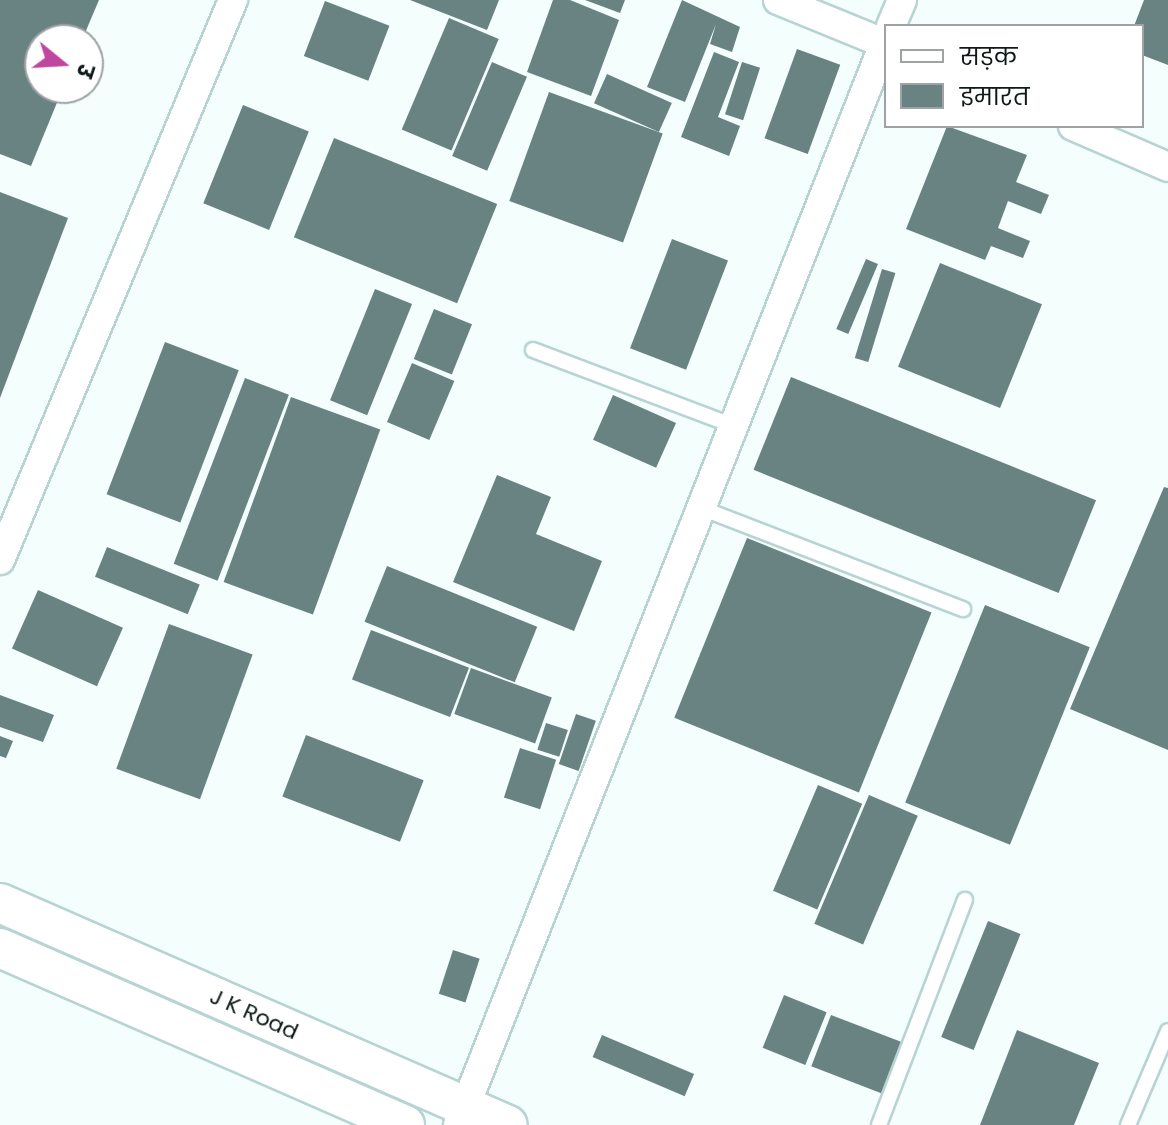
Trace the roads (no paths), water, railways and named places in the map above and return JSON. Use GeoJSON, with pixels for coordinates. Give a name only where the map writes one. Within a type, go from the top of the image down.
{"type":"FeatureCollection","features":[{"type":"Feature","properties":{"kind":"main road","name":"J K Road"},"geometry":{"type":"LineString","coordinates":[[0,903],[462,1116],[508,1125]]}},
{"type":"Feature","properties":{"kind":"main road","name":"J K Road"},"geometry":{"type":"LineString","coordinates":[[0,948],[405,1125]]}},
{"type":"Feature","properties":{"kind":"street"},"geometry":{"type":"LineString","coordinates":[[0,560],[233,0]]}},
{"type":"Feature","properties":{"kind":"street"},"geometry":{"type":"LineString","coordinates":[[778,0],[884,37]]}},
{"type":"Feature","properties":{"kind":"street"},"geometry":{"type":"LineString","coordinates":[[893,24],[902,0]]}},
{"type":"Feature","properties":{"kind":"street"},"geometry":{"type":"LineString","coordinates":[[462,1116],[884,46]]}},
{"type":"Feature","properties":{"kind":"street"},"geometry":{"type":"LineString","coordinates":[[1078,128],[1168,167]]}},
{"type":"Feature","properties":{"kind":"lane"},"geometry":{"type":"LineString","coordinates":[[533,350],[734,426]]}},
{"type":"Feature","properties":{"kind":"lane"},"geometry":{"type":"LineString","coordinates":[[701,508],[963,609]]}},
{"type":"Feature","properties":{"kind":"lane"},"geometry":{"type":"LineString","coordinates":[[879,1125],[965,900]]}},
{"type":"Feature","properties":{"kind":"lane"},"geometry":{"type":"LineString","coordinates":[[1128,1125],[1168,1031]]}}]}
